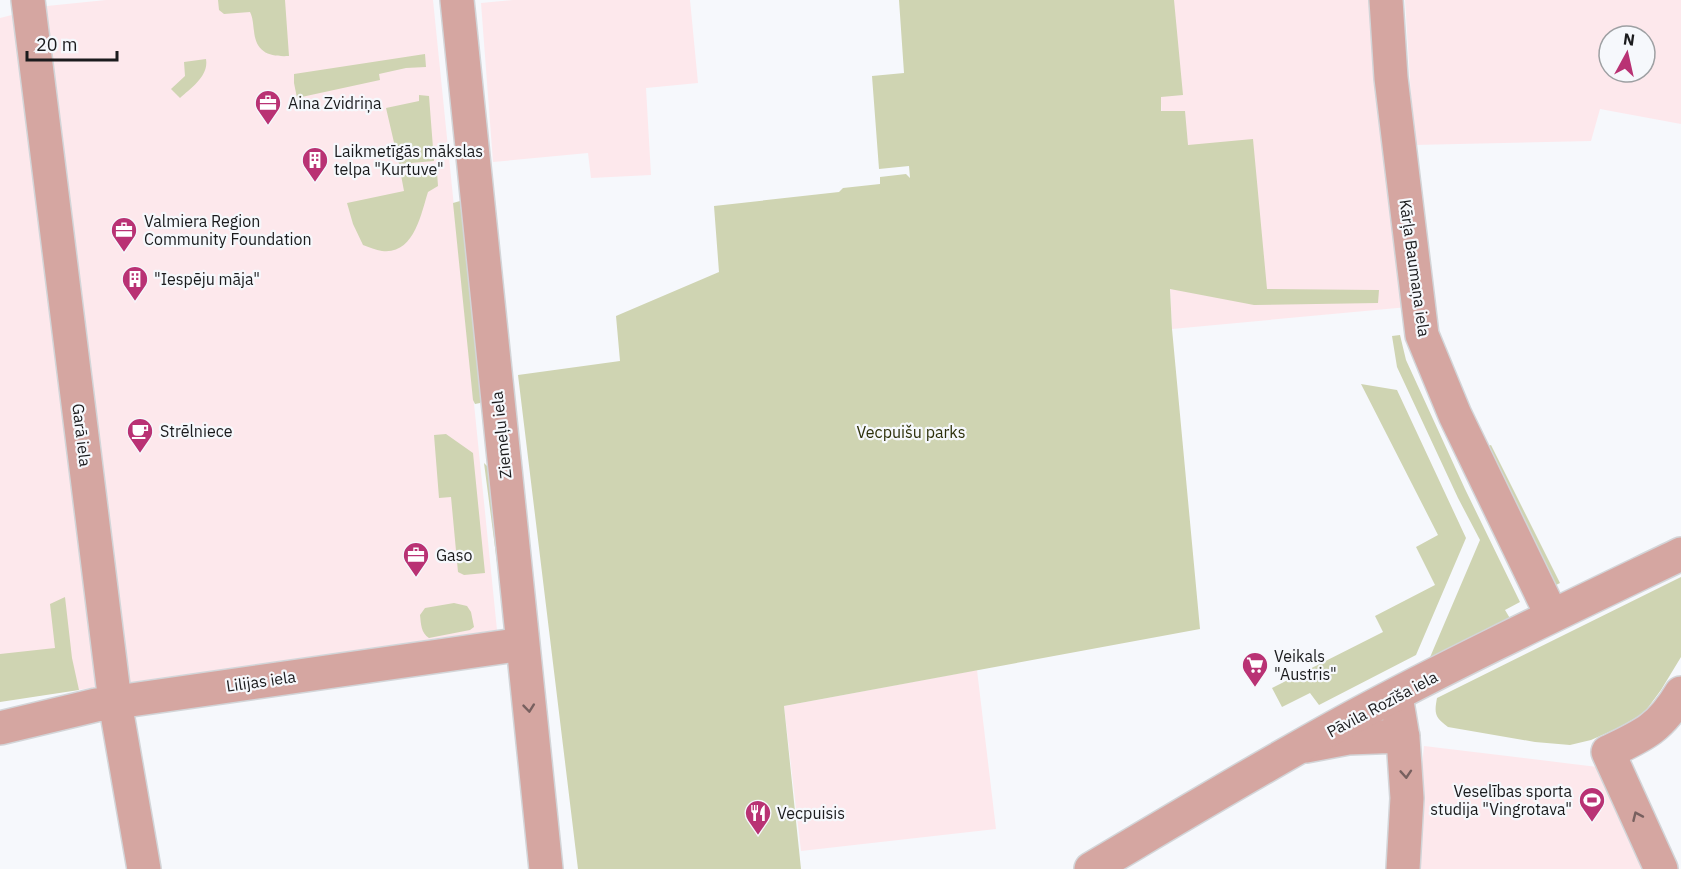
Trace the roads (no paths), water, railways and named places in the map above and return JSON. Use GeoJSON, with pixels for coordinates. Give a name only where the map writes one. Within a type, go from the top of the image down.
{"type":"FeatureCollection","features":[{"type":"Feature","properties":{"kind":"street","name":"Garā iela"},"geometry":{"type":"LineString","coordinates":[[28,0],[115,702],[144,869]]}},
{"type":"Feature","properties":{"kind":"street","name":"Ziemeļu iela"},"geometry":{"type":"LineString","coordinates":[[457,0],[546,869]]}},
{"type":"Feature","properties":{"kind":"street","name":"Kārļa Baumaņa iela"},"geometry":{"type":"LineString","coordinates":[[1386,0],[1391,78],[1422,335],[1455,415],[1552,616]]}},
{"type":"Feature","properties":{"kind":"street","name":"Pāvila Rozīša iela"},"geometry":{"type":"LineString","coordinates":[[1091,869],[1351,718],[1552,616],[1681,554]]}},
{"type":"Feature","properties":{"kind":"street","name":"Lilijas iela"},"geometry":{"type":"LineString","coordinates":[[0,728],[115,702],[523,647]]}},
{"type":"Feature","properties":{"kind":"street"},"geometry":{"type":"LineString","coordinates":[[1396,696],[1403,736],[1407,798],[1403,869]]}},
{"type":"Feature","properties":{"kind":"street"},"geometry":{"type":"LineString","coordinates":[[1661,869],[1608,752],[1634,740],[1656,726],[1678,706]]}},
{"type":"Feature","properties":{"kind":"street"},"geometry":{"type":"LineString","coordinates":[[1301,747],[1348,738],[1403,736]]}},
{"type":"Feature","properties":{"kind":"place","name":"Aina Zvidriņa"},"geometry":{"type":"Point","coordinates":[268,126]}},
{"type":"Feature","properties":{"kind":"place","name":"Laikmetīgās mākslas telpa \"Kurtuve\""},"geometry":{"type":"Point","coordinates":[315,183]}},
{"type":"Feature","properties":{"kind":"place","name":"Valmiera Region Community Foundation"},"geometry":{"type":"Point","coordinates":[124,253]}},
{"type":"Feature","properties":{"kind":"place","name":"\"Iespēju māja\""},"geometry":{"type":"Point","coordinates":[135,302]}},
{"type":"Feature","properties":{"kind":"place","name":"Strēlniece"},"geometry":{"type":"Point","coordinates":[140,454]}},
{"type":"Feature","properties":{"kind":"place","name":"Gaso"},"geometry":{"type":"Point","coordinates":[416,578]}},
{"type":"Feature","properties":{"kind":"place","name":"Veikals \"Austris\""},"geometry":{"type":"Point","coordinates":[1255,688]}},
{"type":"Feature","properties":{"kind":"place","name":"Veselības sporta studija \"Vingrotava\""},"geometry":{"type":"Point","coordinates":[1592,823]}},
{"type":"Feature","properties":{"kind":"place","name":"Vecpuisis"},"geometry":{"type":"Point","coordinates":[758,836]}},
{"type":"Feature","properties":{"kind":"park label","name":"Vecpuišu parks"},"geometry":{"type":"Point","coordinates":[911,432]}}]}
